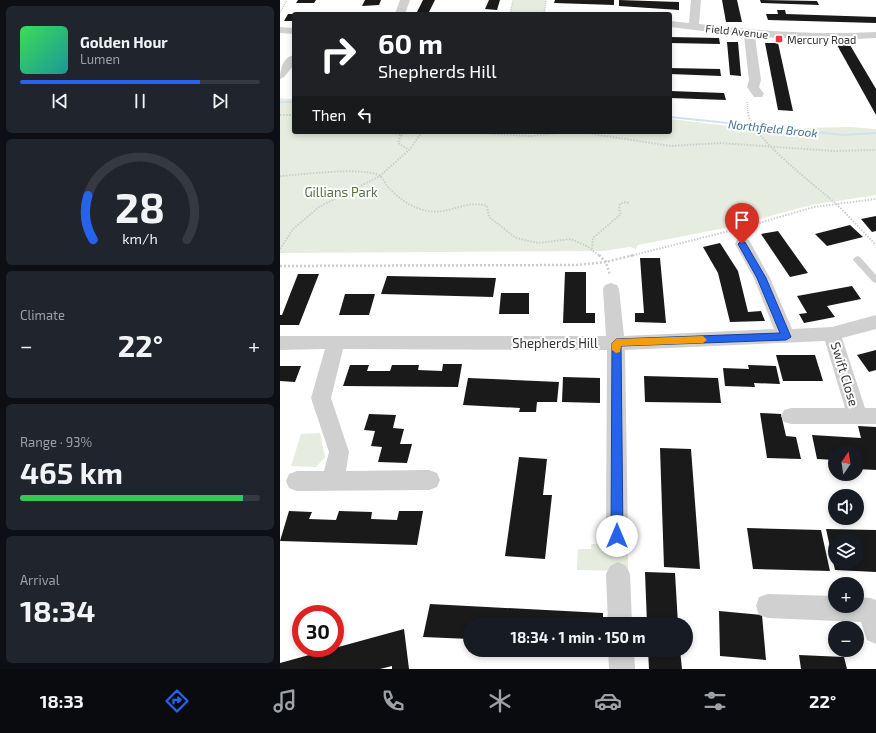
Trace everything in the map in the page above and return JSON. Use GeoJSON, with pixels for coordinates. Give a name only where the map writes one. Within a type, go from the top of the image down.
{"type":"FeatureCollection","features":[{"type":"Feature","properties":{"kind":"street"},"geometry":{"type":"LineString","coordinates":[[401,12],[405,0]]}},
{"type":"Feature","properties":{"kind":"street"},"geometry":{"type":"LineString","coordinates":[[694,26],[696,0]]}},
{"type":"Feature","properties":{"kind":"street","name":"Field Avenue"},"geometry":{"type":"LineString","coordinates":[[672,24],[749,33],[814,36],[872,36]]}},
{"type":"Feature","properties":{"kind":"street"},"geometry":{"type":"LineString","coordinates":[[280,30],[292,31]]}},
{"type":"Feature","properties":{"kind":"street"},"geometry":{"type":"LineString","coordinates":[[749,33],[755,80],[753,87],[758,94]]}},
{"type":"Feature","properties":{"kind":"street"},"geometry":{"type":"LineString","coordinates":[[872,36],[876,46]]}},
{"type":"Feature","properties":{"kind":"street"},"geometry":{"type":"LineString","coordinates":[[280,75],[292,60]]}},
{"type":"Feature","properties":{"kind":"street"},"geometry":{"type":"LineString","coordinates":[[742,244],[762,278],[786,337]]}},
{"type":"Feature","properties":{"kind":"street"},"geometry":{"type":"LineString","coordinates":[[611,289],[616,343],[617,536]]}},
{"type":"Feature","properties":{"kind":"street","name":"Shepherds Hill"},"geometry":{"type":"LineString","coordinates":[[280,343],[616,343],[832,334],[876,322]]}},
{"type":"Feature","properties":{"kind":"street","name":"Swift Close"},"geometry":{"type":"LineString","coordinates":[[791,416],[867,416],[832,334]]}},
{"type":"Feature","properties":{"kind":"street"},"geometry":{"type":"LineString","coordinates":[[333,480],[339,452],[321,398],[336,342]]}},
{"type":"Feature","properties":{"kind":"street"},"geometry":{"type":"LineString","coordinates":[[297,481],[428,480]]}},
{"type":"Feature","properties":{"kind":"street"},"geometry":{"type":"LineString","coordinates":[[618,574],[620,617]]}},
{"type":"Feature","properties":{"kind":"street"},"geometry":{"type":"LineString","coordinates":[[768,606],[874,617]]}},
{"type":"Feature","properties":{"kind":"street"},"geometry":{"type":"LineString","coordinates":[[621,657],[622,669]]}},
{"type":"Feature","properties":{"kind":"lane"},"geometry":{"type":"LineString","coordinates":[[856,259],[876,280]]}},
{"type":"Feature","properties":{"kind":"path"},"geometry":{"type":"LineString","coordinates":[[280,12],[287,0]]}},
{"type":"Feature","properties":{"kind":"path"},"geometry":{"type":"LineString","coordinates":[[510,12],[513,0]]}},
{"type":"Feature","properties":{"kind":"path"},"geometry":{"type":"LineString","coordinates":[[544,12],[546,0]]}},
{"type":"Feature","properties":{"kind":"path"},"geometry":{"type":"LineString","coordinates":[[280,115],[292,115]]}},
{"type":"Feature","properties":{"kind":"path"},"geometry":{"type":"LineString","coordinates":[[748,117],[754,129],[759,132],[769,146],[836,204],[876,245]]}},
{"type":"Feature","properties":{"kind":"path"},"geometry":{"type":"LineString","coordinates":[[395,134],[404,134]]}},
{"type":"Feature","properties":{"kind":"path"},"geometry":{"type":"LineString","coordinates":[[280,249],[293,229],[320,208],[380,176],[409,150],[421,134]]}},
{"type":"Feature","properties":{"kind":"path"},"geometry":{"type":"LineString","coordinates":[[496,134],[530,136],[549,134]]}},
{"type":"Feature","properties":{"kind":"path"},"geometry":{"type":"LineString","coordinates":[[593,134],[671,146],[721,143],[833,151],[876,150]]}},
{"type":"Feature","properties":{"kind":"path"},"geometry":{"type":"LineString","coordinates":[[401,135],[398,143],[409,150]]}},
{"type":"Feature","properties":{"kind":"path"},"geometry":{"type":"LineString","coordinates":[[280,176],[362,171],[380,176],[390,190],[404,203],[415,208],[436,212],[452,210],[470,203],[479,203],[487,206],[489,217],[516,238],[538,243],[570,240],[592,249],[606,262]]}},
{"type":"Feature","properties":{"kind":"path"},"geometry":{"type":"LineString","coordinates":[[280,266],[576,265],[606,262],[732,230],[814,207],[876,199]]}},
{"type":"Feature","properties":{"kind":"path"},"geometry":{"type":"LineString","coordinates":[[592,249],[593,238],[621,214],[619,209],[620,204],[624,202],[629,203]]}},
{"type":"Feature","properties":{"kind":"green space"},"geometry":{"type":"Polygon","coordinates":[[[513,0],[546,0],[544,12],[510,12],[513,0]]]}},
{"type":"Feature","properties":{"kind":"green space","name":"Gillians Park"},"geometry":{"type":"Polygon","coordinates":[[[280,98],[292,99],[292,134],[672,134],[672,119],[754,129],[851,127],[876,129],[876,195],[811,205],[730,227],[638,245],[636,249],[630,247],[603,251],[280,253],[280,98]]]}},
{"type":"Feature","properties":{"kind":"green space"},"geometry":{"type":"Polygon","coordinates":[[[320,433],[325,457],[316,467],[291,466],[301,434],[320,433]]]}},
{"type":"Feature","properties":{"kind":"green space"},"geometry":{"type":"Polygon","coordinates":[[[591,544],[605,544],[605,550],[628,550],[628,571],[577,570],[578,549],[591,549],[591,544]]]}},
{"type":"Feature","properties":{"kind":"building"},"geometry":{"type":"Polygon","coordinates":[[[298,0],[316,0],[314,3],[296,3],[298,0]]]}},
{"type":"Feature","properties":{"kind":"building"},"geometry":{"type":"Polygon","coordinates":[[[365,0],[381,0],[379,5],[362,6],[365,0]]]}},
{"type":"Feature","properties":{"kind":"building"},"geometry":{"type":"Polygon","coordinates":[[[423,0],[435,0],[429,12],[417,12],[423,0]]]}},
{"type":"Feature","properties":{"kind":"building"},"geometry":{"type":"Polygon","coordinates":[[[489,0],[500,0],[497,10],[485,9],[489,0]]]}},
{"type":"Feature","properties":{"kind":"building"},"geometry":{"type":"Polygon","coordinates":[[[555,0],[614,0],[614,5],[554,3],[555,0]]]}},
{"type":"Feature","properties":{"kind":"building"},"geometry":{"type":"Polygon","coordinates":[[[619,0],[679,2],[679,10],[619,6],[619,0]]]}},
{"type":"Feature","properties":{"kind":"building"},"geometry":{"type":"Polygon","coordinates":[[[722,0],[737,0],[742,22],[726,22],[722,0]]]}},
{"type":"Feature","properties":{"kind":"building"},"geometry":{"type":"Polygon","coordinates":[[[760,0],[817,1],[819,5],[761,3],[760,0]]]}},
{"type":"Feature","properties":{"kind":"building"},"geometry":{"type":"Polygon","coordinates":[[[777,10],[785,10],[786,14],[876,17],[876,23],[768,20],[766,14],[778,14],[777,10]]]}},
{"type":"Feature","properties":{"kind":"building"},"geometry":{"type":"Polygon","coordinates":[[[288,14],[292,14],[292,21],[284,21],[288,14]]]}},
{"type":"Feature","properties":{"kind":"building"},"geometry":{"type":"Polygon","coordinates":[[[672,37],[719,38],[720,44],[672,43],[672,37]]]}},
{"type":"Feature","properties":{"kind":"building"},"geometry":{"type":"Polygon","coordinates":[[[727,42],[738,42],[741,76],[730,75],[727,42]]]}},
{"type":"Feature","properties":{"kind":"building"},"geometry":{"type":"Polygon","coordinates":[[[765,43],[778,43],[793,111],[778,110],[765,43]]]}},
{"type":"Feature","properties":{"kind":"building"},"geometry":{"type":"Polygon","coordinates":[[[837,45],[850,45],[876,89],[876,115],[837,45]]]}},
{"type":"Feature","properties":{"kind":"building"},"geometry":{"type":"Polygon","coordinates":[[[672,68],[720,69],[721,76],[672,74],[672,68]]]}},
{"type":"Feature","properties":{"kind":"building"},"geometry":{"type":"Polygon","coordinates":[[[672,91],[724,93],[726,100],[672,98],[672,91]]]}},
{"type":"Feature","properties":{"kind":"building"},"geometry":{"type":"Polygon","coordinates":[[[876,216],[876,231],[872,232],[861,219],[876,216]]]}},
{"type":"Feature","properties":{"kind":"building"},"geometry":{"type":"Polygon","coordinates":[[[850,225],[863,237],[827,246],[815,234],[850,225]]]}},
{"type":"Feature","properties":{"kind":"building"},"geometry":{"type":"Polygon","coordinates":[[[778,231],[808,273],[790,277],[761,234],[778,231]]]}},
{"type":"Feature","properties":{"kind":"building"},"geometry":{"type":"Polygon","coordinates":[[[720,243],[738,271],[748,312],[761,311],[765,321],[730,322],[718,273],[703,247],[720,243]]]}},
{"type":"Feature","properties":{"kind":"building"},"geometry":{"type":"Polygon","coordinates":[[[640,258],[660,258],[666,323],[635,322],[635,313],[644,313],[640,258]]]}},
{"type":"Feature","properties":{"kind":"building"},"geometry":{"type":"Polygon","coordinates":[[[565,272],[586,272],[586,313],[595,313],[595,323],[563,323],[565,272]]]}},
{"type":"Feature","properties":{"kind":"building"},"geometry":{"type":"Polygon","coordinates":[[[298,274],[319,274],[299,325],[280,325],[280,315],[282,315],[298,274]]]}},
{"type":"Feature","properties":{"kind":"building"},"geometry":{"type":"Polygon","coordinates":[[[387,276],[496,278],[493,297],[381,294],[387,276]]]}},
{"type":"Feature","properties":{"kind":"building"},"geometry":{"type":"Polygon","coordinates":[[[852,286],[861,299],[827,306],[835,317],[804,323],[799,314],[807,313],[797,296],[852,286]]]}},
{"type":"Feature","properties":{"kind":"building"},"geometry":{"type":"Polygon","coordinates":[[[501,293],[529,293],[529,314],[499,314],[501,293]]]}},
{"type":"Feature","properties":{"kind":"building"},"geometry":{"type":"Polygon","coordinates":[[[345,294],[375,294],[369,315],[339,315],[345,294]]]}},
{"type":"Feature","properties":{"kind":"building"},"geometry":{"type":"Polygon","coordinates":[[[876,350],[876,370],[869,372],[857,355],[876,350]]]}},
{"type":"Feature","properties":{"kind":"building"},"geometry":{"type":"Polygon","coordinates":[[[776,355],[815,355],[823,381],[783,381],[776,355]]]}},
{"type":"Feature","properties":{"kind":"building"},"geometry":{"type":"Polygon","coordinates":[[[443,364],[462,364],[458,387],[343,386],[350,365],[369,365],[367,371],[390,371],[392,365],[419,365],[418,370],[442,371],[443,364]]]}},
{"type":"Feature","properties":{"kind":"building"},"geometry":{"type":"Polygon","coordinates":[[[748,365],[776,366],[780,384],[754,383],[755,387],[725,386],[723,368],[749,369],[748,365]]]}},
{"type":"Feature","properties":{"kind":"building"},"geometry":{"type":"Polygon","coordinates":[[[280,366],[301,366],[295,382],[280,381],[280,366]]]}},
{"type":"Feature","properties":{"kind":"building"},"geometry":{"type":"Polygon","coordinates":[[[644,376],[718,378],[721,403],[645,402],[644,376]]]}},
{"type":"Feature","properties":{"kind":"building"},"geometry":{"type":"Polygon","coordinates":[[[563,377],[600,378],[600,403],[562,402],[563,377]]]}},
{"type":"Feature","properties":{"kind":"building"},"geometry":{"type":"Polygon","coordinates":[[[468,378],[559,382],[557,402],[537,402],[536,412],[519,412],[520,408],[463,405],[468,378]]]}},
{"type":"Feature","properties":{"kind":"building"},"geometry":{"type":"Polygon","coordinates":[[[760,413],[781,414],[786,436],[796,437],[801,459],[767,458],[760,413]]]}},
{"type":"Feature","properties":{"kind":"building"},"geometry":{"type":"Polygon","coordinates":[[[369,414],[396,415],[393,428],[404,429],[400,444],[412,444],[407,463],[378,462],[382,447],[371,446],[375,431],[364,430],[369,414]]]}},
{"type":"Feature","properties":{"kind":"building"},"geometry":{"type":"Polygon","coordinates":[[[858,426],[876,427],[876,470],[864,469],[864,445],[828,445],[828,460],[817,459],[812,435],[861,438],[858,426]]]}},
{"type":"Feature","properties":{"kind":"building"},"geometry":{"type":"Polygon","coordinates":[[[660,448],[691,449],[700,569],[664,567],[660,448]]]}},
{"type":"Feature","properties":{"kind":"building"},"geometry":{"type":"Polygon","coordinates":[[[519,457],[547,459],[543,495],[552,495],[545,559],[505,556],[519,457]]]}},
{"type":"Feature","properties":{"kind":"building"},"geometry":{"type":"Polygon","coordinates":[[[289,511],[312,512],[309,519],[336,520],[339,511],[372,512],[371,519],[397,520],[399,511],[423,511],[417,545],[280,541],[289,511]]]}},
{"type":"Feature","properties":{"kind":"building"},"geometry":{"type":"Polygon","coordinates":[[[747,528],[821,530],[828,562],[828,569],[830,571],[753,569],[747,528]]]}},
{"type":"Feature","properties":{"kind":"building"},"geometry":{"type":"Polygon","coordinates":[[[826,529],[876,530],[876,572],[835,570],[864,569],[864,533],[828,533],[828,538],[826,529]]]}},
{"type":"Feature","properties":{"kind":"building"},"geometry":{"type":"Polygon","coordinates":[[[645,572],[675,573],[678,617],[647,617],[645,572]]]}},
{"type":"Feature","properties":{"kind":"building"},"geometry":{"type":"Polygon","coordinates":[[[430,604],[603,613],[603,617],[463,617],[463,639],[423,637],[430,604]]]}},
{"type":"Feature","properties":{"kind":"building"},"geometry":{"type":"Polygon","coordinates":[[[719,611],[762,615],[766,660],[720,656],[719,611]]]}},
{"type":"Feature","properties":{"kind":"building"},"geometry":{"type":"Polygon","coordinates":[[[404,629],[409,669],[392,669],[392,666],[380,669],[280,669],[280,663],[302,657],[344,657],[344,645],[404,629]]]}},
{"type":"Feature","properties":{"kind":"building"},"geometry":{"type":"Polygon","coordinates":[[[799,655],[844,657],[847,669],[801,669],[799,655]]]}},
{"type":"Feature","properties":{"kind":"building"},"geometry":{"type":"Polygon","coordinates":[[[648,657],[681,657],[682,669],[649,669],[648,657]]]}},
{"type":"Feature","properties":{"kind":"waterway","name":"Northfield Brook"},"geometry":{"type":"LineString","coordinates":[[280,102],[292,102]]}},
{"type":"Feature","properties":{"kind":"waterway","name":"Northfield Brook"},"geometry":{"type":"LineString","coordinates":[[672,117],[843,135],[876,133]]}},
{"type":"Feature","properties":{"kind":"slow traffic"},"geometry":{"type":"LineString","coordinates":[[616,350],[616,343],[703,340]]}},
{"type":"Feature","properties":{"kind":"place","name":"Mercury Road"},"geometry":{"type":"Point","coordinates":[779,39]}},
{"type":"Feature","properties":{"kind":"route"},"geometry":{"type":"LineString","coordinates":[[617,536],[616,343],[786,337],[762,278],[742,244]]}}]}
